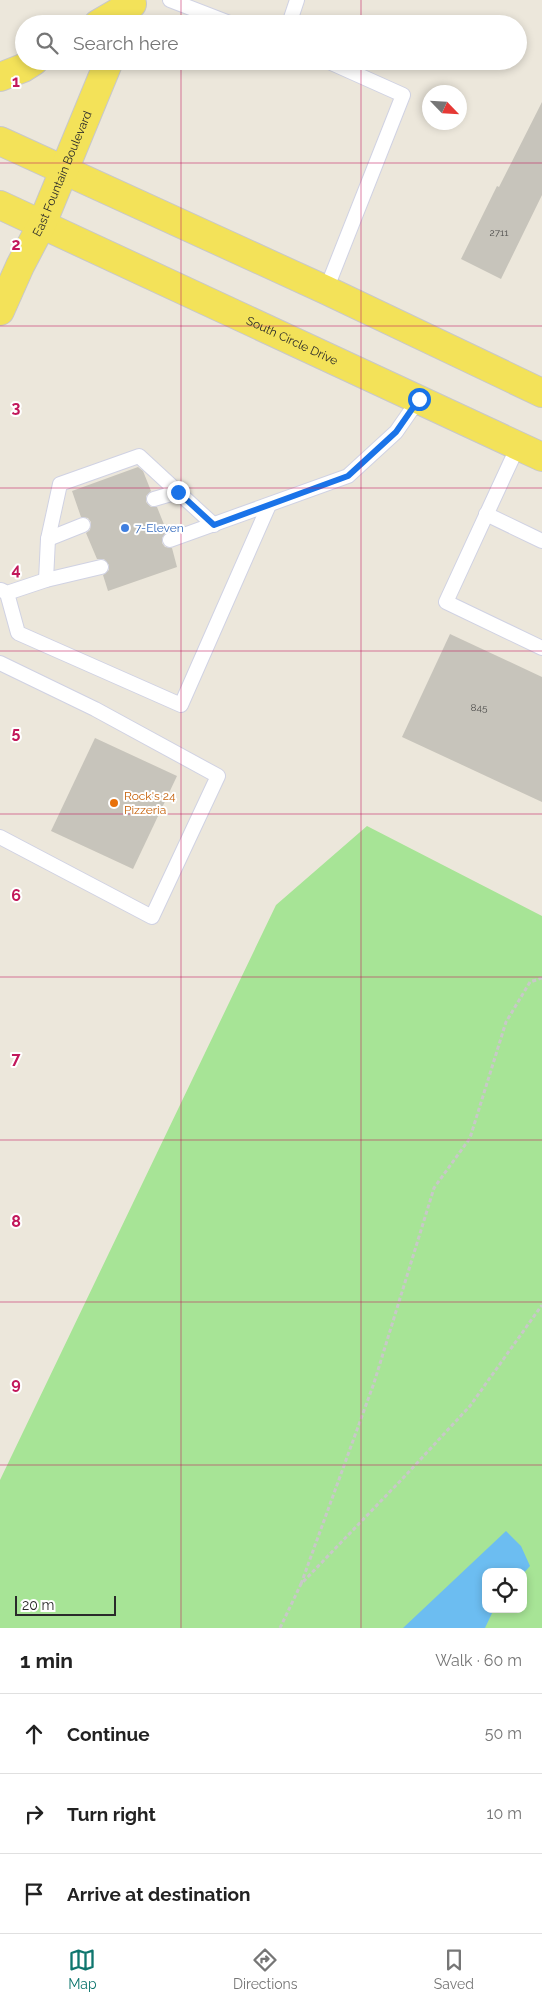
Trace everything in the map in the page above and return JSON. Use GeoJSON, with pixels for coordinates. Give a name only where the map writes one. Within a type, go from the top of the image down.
{"type":"FeatureCollection","features":[{"type":"Feature","properties":{"kind":"main road"},"geometry":{"type":"LineString","coordinates":[[117,15],[130,9]]}},
{"type":"Feature","properties":{"kind":"main road"},"geometry":{"type":"LineString","coordinates":[[0,77],[18,70]]}},
{"type":"Feature","properties":{"kind":"main road","name":"East Fountain Boulevard"},"geometry":{"type":"LineString","coordinates":[[0,311],[20,266],[41,226],[105,70]]}},
{"type":"Feature","properties":{"kind":"main road"},"geometry":{"type":"LineString","coordinates":[[0,141],[326,290],[542,392]]}},
{"type":"Feature","properties":{"kind":"main road","name":"South Circle Drive"},"geometry":{"type":"LineString","coordinates":[[0,205],[41,226],[419,399],[530,452]]}},
{"type":"Feature","properties":{"kind":"lane"},"geometry":{"type":"LineString","coordinates":[[170,0],[209,15]]}},
{"type":"Feature","properties":{"kind":"lane"},"geometry":{"type":"LineString","coordinates":[[292,15],[297,0]]}},
{"type":"Feature","properties":{"kind":"lane"},"geometry":{"type":"LineString","coordinates":[[326,290],[404,95],[347,70]]}},
{"type":"Feature","properties":{"kind":"lane"},"geometry":{"type":"LineString","coordinates":[[170,540],[348,476],[396,432],[419,399]]}},
{"type":"Feature","properties":{"kind":"lane"},"geometry":{"type":"LineString","coordinates":[[530,452],[486,514],[446,602],[542,648]]}},
{"type":"Feature","properties":{"kind":"lane"},"geometry":{"type":"LineString","coordinates":[[46,580],[48,539],[60,484],[139,456],[214,525]]}},
{"type":"Feature","properties":{"kind":"lane"},"geometry":{"type":"LineString","coordinates":[[154,499],[178,492]]}},
{"type":"Feature","properties":{"kind":"lane"},"geometry":{"type":"LineString","coordinates":[[101,567],[3,591],[18,633],[181,705],[269,505]]}},
{"type":"Feature","properties":{"kind":"lane"},"geometry":{"type":"LineString","coordinates":[[486,514],[542,541]]}},
{"type":"Feature","properties":{"kind":"lane"},"geometry":{"type":"LineString","coordinates":[[48,539],[83,525]]}},
{"type":"Feature","properties":{"kind":"lane"},"geometry":{"type":"LineString","coordinates":[[0,663],[95,709],[218,776],[152,917],[0,837]]}},
{"type":"Feature","properties":{"kind":"path"},"geometry":{"type":"LineString","coordinates":[[280,1628],[301,1584],[374,1383],[434,1188],[470,1138],[506,1022],[530,982],[542,978]]}},
{"type":"Feature","properties":{"kind":"path"},"geometry":{"type":"LineString","coordinates":[[301,1584],[470,1406],[542,1305]]}},
{"type":"Feature","properties":{"kind":"green space"},"geometry":{"type":"Polygon","coordinates":[[[367,826],[542,916],[542,1628],[0,1628],[0,1480],[276,905],[367,826]]]}},
{"type":"Feature","properties":{"kind":"water"},"geometry":{"type":"Polygon","coordinates":[[[506,1531],[521,1546],[530,1566],[527,1569],[482,1568],[482,1613],[492,1613],[485,1628],[403,1628],[506,1531]]]}},
{"type":"Feature","properties":{"kind":"building"},"geometry":{"type":"Polygon","coordinates":[[[542,102],[542,195],[501,279],[461,259],[542,102]]]}},
{"type":"Feature","properties":{"kind":"building","name":"7-Eleven"},"geometry":{"type":"Polygon","coordinates":[[[138,467],[143,471],[151,491],[146,496],[146,502],[151,507],[157,507],[167,532],[162,538],[162,543],[165,547],[172,548],[177,567],[108,591],[103,575],[109,570],[109,565],[104,559],[97,559],[86,533],[90,530],[91,522],[88,518],[81,517],[72,491],[138,467]]]}},
{"type":"Feature","properties":{"kind":"building"},"geometry":{"type":"Polygon","coordinates":[[[450,634],[542,677],[542,802],[402,737],[450,634]]]}},
{"type":"Feature","properties":{"kind":"building","name":"Rock's 24 Pizzeria"},"geometry":{"type":"Polygon","coordinates":[[[95,738],[177,776],[133,869],[51,831],[95,738]]]}},
{"type":"Feature","properties":{"kind":"place","name":"7-Eleven"},"geometry":{"type":"Point","coordinates":[125,528]}},
{"type":"Feature","properties":{"kind":"place","name":"Rock's 24 Pizzeria"},"geometry":{"type":"Point","coordinates":[114,803]}},
{"type":"Feature","properties":{"kind":"route"},"geometry":{"type":"LineString","coordinates":[[178,492],[214,525],[348,476],[396,432],[419,399]]}}]}
